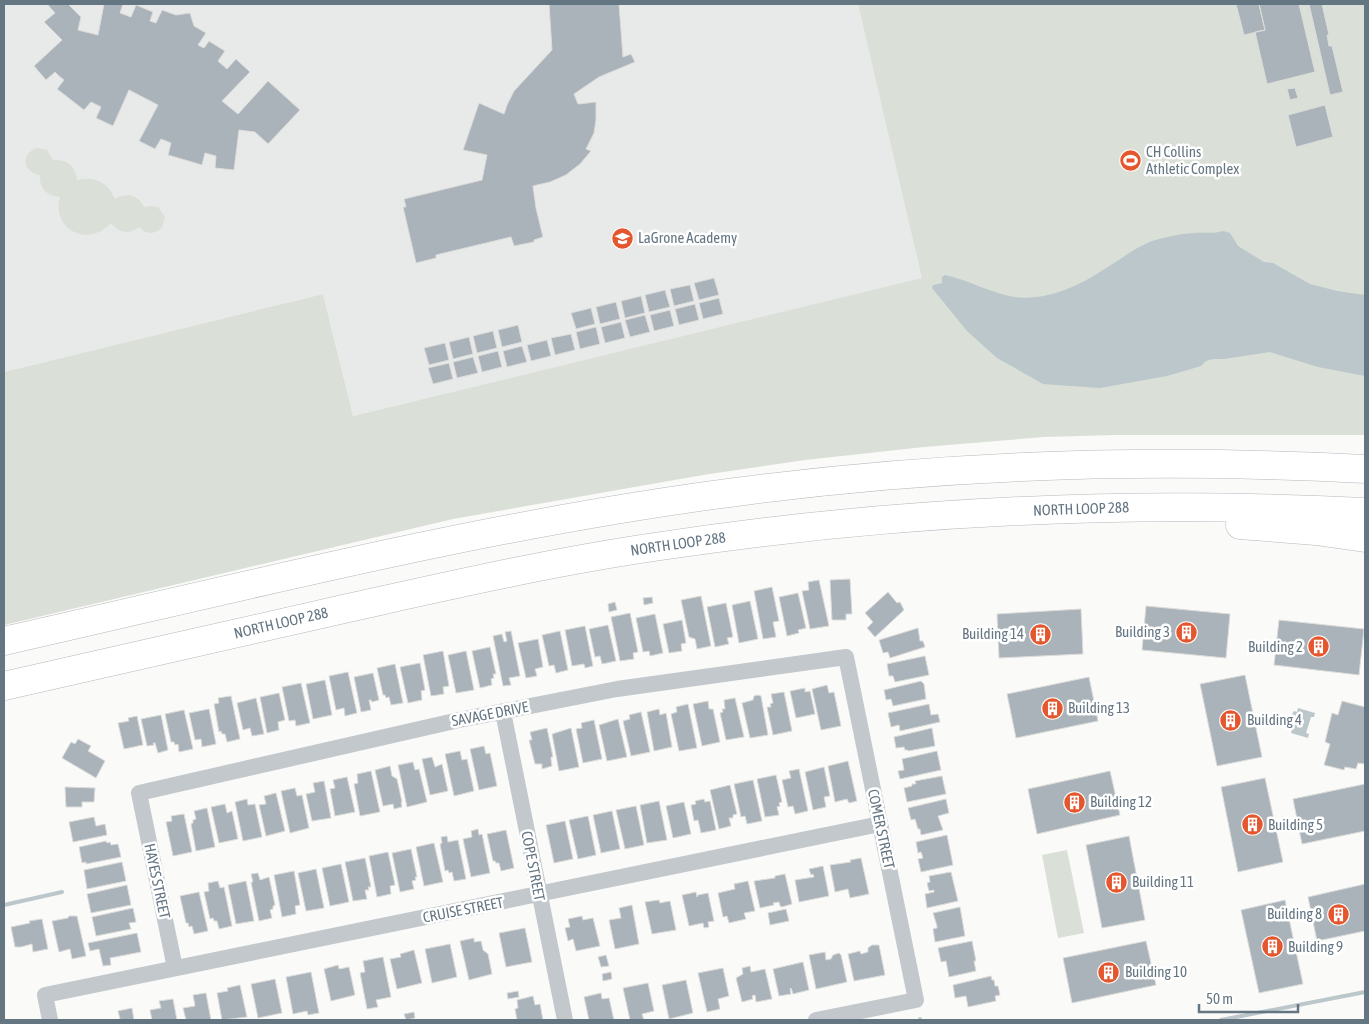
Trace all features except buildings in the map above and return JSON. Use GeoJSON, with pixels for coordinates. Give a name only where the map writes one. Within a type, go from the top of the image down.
{"type":"FeatureCollection","features":[{"type":"Feature","properties":{"kind":"highway"},"geometry":{"type":"LineString","coordinates":[[1184,463],[1328,451],[1365,451]]}},
{"type":"Feature","properties":{"kind":"highway"},"geometry":{"type":"LineString","coordinates":[[4,641],[461,537],[736,492],[883,475],[1034,465],[1184,463],[1290,465],[1365,469]]}},
{"type":"Feature","properties":{"kind":"highway","name":"NORTH LOOP 288"},"geometry":{"type":"LineString","coordinates":[[4,686],[490,576],[621,552],[739,535],[933,516],[1038,510],[1221,507],[1365,512]]}},
{"type":"Feature","properties":{"kind":"highway"},"geometry":{"type":"LineString","coordinates":[[1038,510],[1316,531],[1365,538]]}},
{"type":"Feature","properties":{"kind":"street","name":"SAVAGE DRIVE"},"geometry":{"type":"LineString","coordinates":[[139,793],[460,720],[617,689],[846,657]]}},
{"type":"Feature","properties":{"kind":"street","name":"COMER STREET"},"geometry":{"type":"LineString","coordinates":[[816,1020],[916,1000],[846,657]]}},
{"type":"Feature","properties":{"kind":"street","name":"COPE STREET"},"geometry":{"type":"LineString","coordinates":[[503,712],[565,1020]]}},
{"type":"Feature","properties":{"kind":"street","name":"HAYES STREET"},"geometry":{"type":"LineString","coordinates":[[139,793],[175,968]]}},
{"type":"Feature","properties":{"kind":"street","name":"CRUISE STREET"},"geometry":{"type":"LineString","coordinates":[[50,1020],[45,996],[880,824]]}},
{"type":"Feature","properties":{"kind":"shaded area","name":"LaGrone Academy"},"geometry":{"type":"Polygon","coordinates":[[[4,4],[858,4],[923,278],[353,416],[323,294],[4,372],[4,4]]]}},
{"type":"Feature","properties":{"kind":"shaded area"},"geometry":{"type":"Polygon","coordinates":[[[858,4],[1365,4],[1365,435],[1114,435],[1044,437],[924,447],[805,460],[703,475],[453,519],[4,625],[4,372],[323,294],[353,416],[922,278],[858,4]]]}},
{"type":"Feature","properties":{"kind":"shaded area"},"geometry":{"type":"Polygon","coordinates":[[[37,148],[47,150],[53,160],[70,164],[75,171],[77,180],[89,179],[104,184],[109,188],[115,199],[128,195],[139,200],[144,207],[158,207],[165,217],[162,228],[150,233],[139,227],[132,231],[124,232],[117,229],[111,223],[102,230],[92,234],[74,232],[66,226],[61,218],[59,209],[60,197],[45,191],[42,188],[40,175],[27,167],[26,158],[28,154],[37,148]]]}},
{"type":"Feature","properties":{"kind":"shaded area"},"geometry":{"type":"Polygon","coordinates":[[[1223,231],[1230,233],[1238,246],[1264,262],[1273,263],[1310,284],[1337,291],[1365,295],[1365,376],[1318,367],[1270,352],[1213,359],[1206,361],[1201,366],[1167,376],[1100,388],[1043,384],[997,358],[967,331],[932,288],[933,285],[942,283],[942,277],[945,275],[996,293],[1014,297],[1026,298],[1049,295],[1083,282],[1152,241],[1183,234],[1223,231]]]}},
{"type":"Feature","properties":{"kind":"shaded area"},"geometry":{"type":"Polygon","coordinates":[[[1298,708],[1315,713],[1314,717],[1311,717],[1306,733],[1309,734],[1308,738],[1291,733],[1292,730],[1289,729],[1289,719],[1294,711],[1297,712],[1298,708]]]}},
{"type":"Feature","properties":{"kind":"shaded area"},"geometry":{"type":"Polygon","coordinates":[[[1067,850],[1084,933],[1058,938],[1042,855],[1067,850]]]}},
{"type":"Feature","properties":{"kind":"waterway"},"geometry":{"type":"LineString","coordinates":[[4,905],[62,892]]}},
{"type":"Feature","properties":{"kind":"waterway"},"geometry":{"type":"LineString","coordinates":[[1221,1020],[1365,992]]}},
{"type":"Feature","properties":{"kind":"place","name":"CH Collins Athletic Complex"},"geometry":{"type":"Point","coordinates":[1130,161]}},
{"type":"Feature","properties":{"kind":"place","name":"LaGrone Academy"},"geometry":{"type":"Point","coordinates":[622,238]}},
{"type":"Feature","properties":{"kind":"place","name":"Building 3"},"geometry":{"type":"Point","coordinates":[1186,632]}},
{"type":"Feature","properties":{"kind":"place","name":"Building 14"},"geometry":{"type":"Point","coordinates":[1040,634]}},
{"type":"Feature","properties":{"kind":"place","name":"Building 2"},"geometry":{"type":"Point","coordinates":[1319,647]}},
{"type":"Feature","properties":{"kind":"place","name":"Building 13"},"geometry":{"type":"Point","coordinates":[1052,708]}},
{"type":"Feature","properties":{"kind":"place","name":"Building 4"},"geometry":{"type":"Point","coordinates":[1231,720]}},
{"type":"Feature","properties":{"kind":"place","name":"Building 12"},"geometry":{"type":"Point","coordinates":[1074,802]}},
{"type":"Feature","properties":{"kind":"place","name":"Building 5"},"geometry":{"type":"Point","coordinates":[1252,825]}},
{"type":"Feature","properties":{"kind":"place","name":"Building 11"},"geometry":{"type":"Point","coordinates":[1116,882]}},
{"type":"Feature","properties":{"kind":"place","name":"Building 8"},"geometry":{"type":"Point","coordinates":[1338,914]}},
{"type":"Feature","properties":{"kind":"place","name":"Building 9"},"geometry":{"type":"Point","coordinates":[1272,947]}},
{"type":"Feature","properties":{"kind":"place","name":"Building 10"},"geometry":{"type":"Point","coordinates":[1109,972]}}]}
